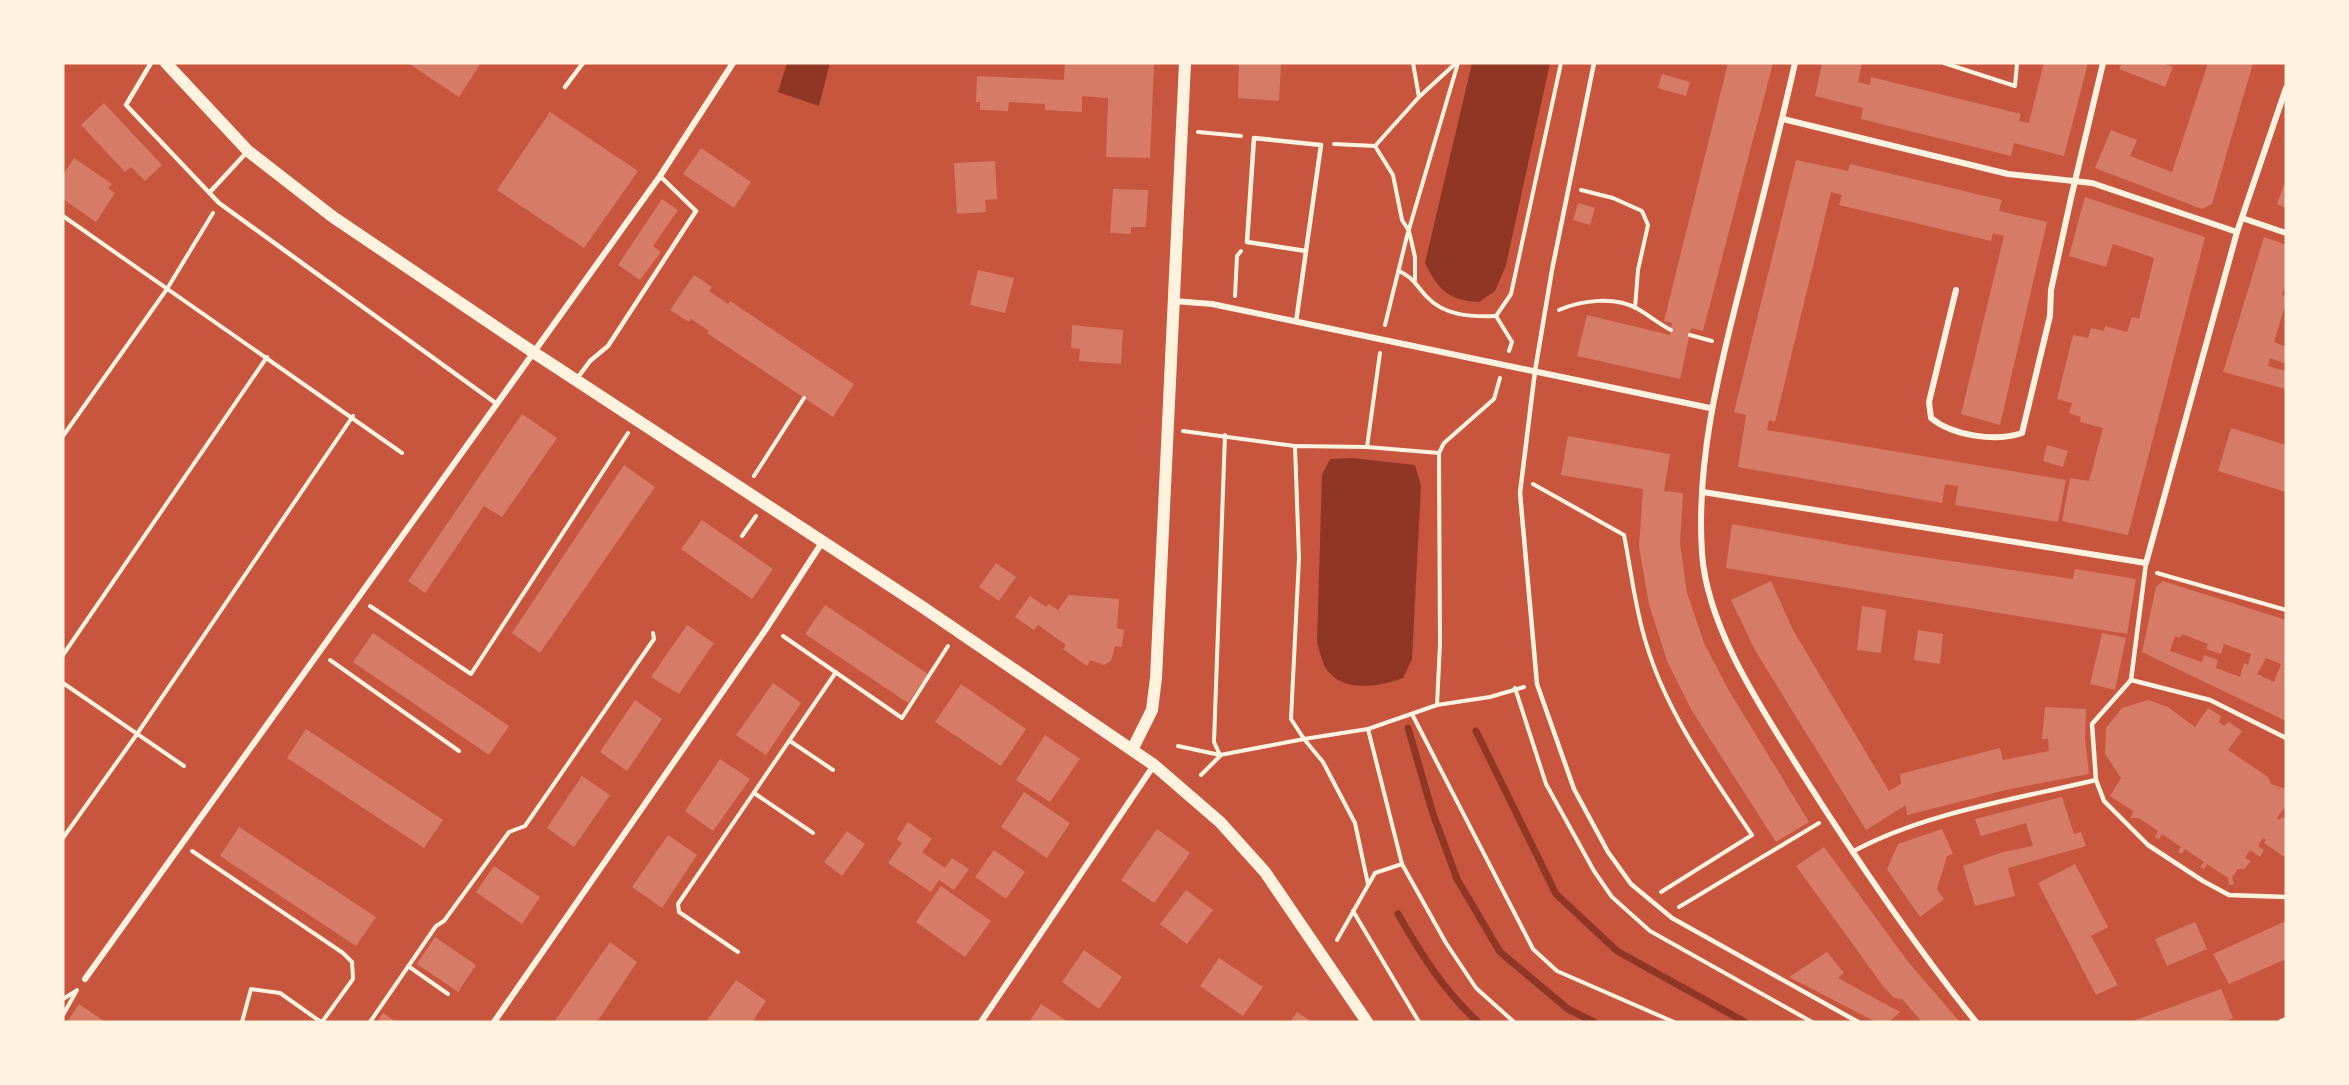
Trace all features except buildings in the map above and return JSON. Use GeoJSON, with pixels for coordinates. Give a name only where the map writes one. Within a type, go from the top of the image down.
{"type":"FeatureCollection","features":[{"type":"Feature","properties":{"kind":"main road"},"geometry":{"type":"LineString","coordinates":[[166,63],[248,151],[333,217],[533,352],[824,541],[1133,748],[1220,822],[1265,872],[1367,1022]]}},
{"type":"Feature","properties":{"kind":"main road"},"geometry":{"type":"LineString","coordinates":[[1133,748],[1152,710],[1156,678],[1185,63]]}},
{"type":"Feature","properties":{"kind":"street"},"geometry":{"type":"LineString","coordinates":[[85,979],[181,843],[360,599],[660,176],[734,63]]}},
{"type":"Feature","properties":{"kind":"street"},"geometry":{"type":"LineString","coordinates":[[1795,63],[1710,408],[1703,492],[1702,553],[1707,586],[1718,618],[1744,674],[1829,817],[1918,950],[1976,1022]]}},
{"type":"Feature","properties":{"kind":"street"},"geometry":{"type":"LineString","coordinates":[[1956,290],[1929,402],[1930,418],[1951,430],[1996,438],[2006,439],[2022,433],[2050,316],[2051,290],[2103,63]]}},
{"type":"Feature","properties":{"kind":"street"},"geometry":{"type":"LineString","coordinates":[[1703,492],[2146,563],[2173,458],[2242,218],[2286,88]]}},
{"type":"Feature","properties":{"kind":"street"},"geometry":{"type":"LineString","coordinates":[[1783,119],[2008,174],[2091,183],[2238,232]]}},
{"type":"Feature","properties":{"kind":"street"},"geometry":{"type":"LineString","coordinates":[[2242,218],[2286,233]]}},
{"type":"Feature","properties":{"kind":"street"},"geometry":{"type":"LineString","coordinates":[[1174,301],[1234,309],[1710,408]]}},
{"type":"Feature","properties":{"kind":"street"},"geometry":{"type":"LineString","coordinates":[[494,1022],[766,629],[824,541]]}},
{"type":"Feature","properties":{"kind":"street"},"geometry":{"type":"LineString","coordinates":[[981,1022],[1154,765]]}},
{"type":"Feature","properties":{"kind":"street"},"geometry":{"type":"LineString","coordinates":[[2281,1022],[2286,1020]]}},
{"type":"Feature","properties":{"kind":"lane"},"geometry":{"type":"LineString","coordinates":[[152,63],[126,105],[219,203],[497,404]]}},
{"type":"Feature","properties":{"kind":"lane"},"geometry":{"type":"LineString","coordinates":[[565,87],[583,63]]}},
{"type":"Feature","properties":{"kind":"lane"},"geometry":{"type":"LineString","coordinates":[[1594,63],[1567,187],[1544,316],[1521,484],[1537,684],[1574,789],[1608,852],[1631,884],[1672,918],[1858,1022]]}},
{"type":"Feature","properties":{"kind":"lane"},"geometry":{"type":"LineString","coordinates":[[1296,322],[1321,145],[1254,138],[1247,242],[1306,251]]}},
{"type":"Feature","properties":{"kind":"lane"},"geometry":{"type":"LineString","coordinates":[[210,192],[248,151]]}},
{"type":"Feature","properties":{"kind":"lane"},"geometry":{"type":"LineString","coordinates":[[576,380],[590,361],[608,346],[696,211],[660,176]]}},
{"type":"Feature","properties":{"kind":"lane"},"geometry":{"type":"LineString","coordinates":[[2146,563],[2131,680],[2092,724],[2096,780],[2104,801],[2148,845],[2203,882],[2229,895],[2286,897]]}},
{"type":"Feature","properties":{"kind":"lane"},"geometry":{"type":"LineString","coordinates":[[2131,680],[2210,699],[2286,738]]}},
{"type":"Feature","properties":{"kind":"lane"},"geometry":{"type":"LineString","coordinates":[[1852,852],[1897,833],[1968,811],[2096,780]]}},
{"type":"Feature","properties":{"kind":"path"},"geometry":{"type":"LineString","coordinates":[[1413,63],[1419,98]]}},
{"type":"Feature","properties":{"kind":"path"},"geometry":{"type":"LineString","coordinates":[[1375,146],[1419,98],[1457,63]]}},
{"type":"Feature","properties":{"kind":"path"},"geometry":{"type":"LineString","coordinates":[[1386,314],[1457,63]]}},
{"type":"Feature","properties":{"kind":"path"},"geometry":{"type":"LineString","coordinates":[[1496,316],[1511,294],[1561,63]]}},
{"type":"Feature","properties":{"kind":"path"},"geometry":{"type":"LineString","coordinates":[[1944,63],[2014,86],[2016,63]]}},
{"type":"Feature","properties":{"kind":"path"},"geometry":{"type":"LineString","coordinates":[[1182,130],[1254,138]]}},
{"type":"Feature","properties":{"kind":"path"},"geometry":{"type":"LineString","coordinates":[[1321,145],[1342,143],[1375,146]]}},
{"type":"Feature","properties":{"kind":"path"},"geometry":{"type":"LineString","coordinates":[[1375,146],[1393,175],[1402,220],[1409,231],[1415,257],[1415,280]]}},
{"type":"Feature","properties":{"kind":"path"},"geometry":{"type":"LineString","coordinates":[[1567,187],[1613,198],[1642,211],[1648,225],[1638,270],[1635,308]]}},
{"type":"Feature","properties":{"kind":"path"},"geometry":{"type":"LineString","coordinates":[[63,436],[167,289],[219,203]]}},
{"type":"Feature","properties":{"kind":"path"},"geometry":{"type":"LineString","coordinates":[[63,216],[402,453]]}},
{"type":"Feature","properties":{"kind":"path"},"geometry":{"type":"LineString","coordinates":[[1234,309],[1237,256],[1247,242]]}},
{"type":"Feature","properties":{"kind":"path"},"geometry":{"type":"LineString","coordinates":[[1399,271],[1415,280],[1425,295],[1452,313],[1473,317],[1496,316]]}},
{"type":"Feature","properties":{"kind":"path"},"geometry":{"type":"LineString","coordinates":[[1544,316],[1583,302],[1596,301],[1635,308],[1671,330]]}},
{"type":"Feature","properties":{"kind":"path"},"geometry":{"type":"LineString","coordinates":[[1496,316],[1512,342]]}},
{"type":"Feature","properties":{"kind":"path"},"geometry":{"type":"LineString","coordinates":[[1690,335],[1726,344]]}},
{"type":"Feature","properties":{"kind":"path"},"geometry":{"type":"LineString","coordinates":[[63,655],[267,357]]}},
{"type":"Feature","properties":{"kind":"path"},"geometry":{"type":"LineString","coordinates":[[1367,447],[1377,370]]}},
{"type":"Feature","properties":{"kind":"path"},"geometry":{"type":"LineString","coordinates":[[745,490],[804,398]]}},
{"type":"Feature","properties":{"kind":"path"},"geometry":{"type":"LineString","coordinates":[[1437,705],[1440,644],[1439,453],[1444,443],[1494,399]]}},
{"type":"Feature","properties":{"kind":"path"},"geometry":{"type":"LineString","coordinates":[[63,838],[137,734],[352,416]]}},
{"type":"Feature","properties":{"kind":"path"},"geometry":{"type":"LineString","coordinates":[[360,599],[471,674],[637,420]]}},
{"type":"Feature","properties":{"kind":"path"},"geometry":{"type":"LineString","coordinates":[[1206,433],[1295,446],[1367,447],[1439,453]]}},
{"type":"Feature","properties":{"kind":"path"},"geometry":{"type":"LineString","coordinates":[[1220,755],[1214,742],[1225,435]]}},
{"type":"Feature","properties":{"kind":"path"},"geometry":{"type":"LineString","coordinates":[[1295,446],[1299,558],[1291,719],[1323,762],[1355,823],[1368,884]]}},
{"type":"Feature","properties":{"kind":"path"},"geometry":{"type":"LineString","coordinates":[[1521,484],[1535,484],[1624,535],[1645,642],[1668,701],[1697,753],[1752,835],[1649,899]]}},
{"type":"Feature","properties":{"kind":"path"},"geometry":{"type":"LineString","coordinates":[[2145,575],[2160,573],[2286,610]]}},
{"type":"Feature","properties":{"kind":"path"},"geometry":{"type":"LineString","coordinates":[[783,636],[902,718],[958,631]]}},
{"type":"Feature","properties":{"kind":"path"},"geometry":{"type":"LineString","coordinates":[[370,1022],[436,926],[444,921],[509,832],[525,826],[654,639],[653,633]]}},
{"type":"Feature","properties":{"kind":"path"},"geometry":{"type":"LineString","coordinates":[[320,653],[459,751]]}},
{"type":"Feature","properties":{"kind":"path"},"geometry":{"type":"LineString","coordinates":[[738,952],[679,912],[678,904],[836,672]]}},
{"type":"Feature","properties":{"kind":"path"},"geometry":{"type":"LineString","coordinates":[[63,683],[184,766]]}},
{"type":"Feature","properties":{"kind":"path"},"geometry":{"type":"LineString","coordinates":[[1178,746],[1220,755],[1368,729],[1437,705],[1490,697],[1515,688]]}},
{"type":"Feature","properties":{"kind":"path"},"geometry":{"type":"LineString","coordinates":[[1412,714],[1533,949],[1557,971],[1674,1022]]}},
{"type":"Feature","properties":{"kind":"path"},"geometry":{"type":"LineString","coordinates":[[1368,729],[1402,864],[1446,943],[1476,988],[1514,1022]]}},
{"type":"Feature","properties":{"kind":"path"},"geometry":{"type":"LineString","coordinates":[[790,741],[833,770]]}},
{"type":"Feature","properties":{"kind":"path"},"geometry":{"type":"LineString","coordinates":[[1201,775],[1220,755]]}},
{"type":"Feature","properties":{"kind":"path"},"geometry":{"type":"LineString","coordinates":[[754,793],[813,833]]}},
{"type":"Feature","properties":{"kind":"path"},"geometry":{"type":"LineString","coordinates":[[1672,918],[1678,908],[1829,817]]}},
{"type":"Feature","properties":{"kind":"path"},"geometry":{"type":"LineString","coordinates":[[181,843],[343,953],[352,962],[353,979],[321,1022],[280,993],[250,989],[242,1022]]}},
{"type":"Feature","properties":{"kind":"path"},"geometry":{"type":"LineString","coordinates":[[1337,940],[1375,873],[1402,864]]}},
{"type":"Feature","properties":{"kind":"path"},"geometry":{"type":"LineString","coordinates":[[1353,911],[1419,1022]]}},
{"type":"Feature","properties":{"kind":"path"},"geometry":{"type":"LineString","coordinates":[[408,966],[448,994]]}},
{"type":"Feature","properties":{"kind":"path"},"geometry":{"type":"LineString","coordinates":[[63,999],[77,990],[63,1015]]}},
{"type":"Feature","properties":{"kind":"shaded area"},"geometry":{"type":"Polygon","coordinates":[[[787,63],[830,63],[819,106],[778,92],[787,63]]]}},
{"type":"Feature","properties":{"kind":"shaded area"},"geometry":{"type":"Polygon","coordinates":[[[1472,63],[1550,63],[1506,265],[1495,291],[1479,302],[1459,299],[1446,292],[1435,281],[1425,263],[1472,63]]]}},
{"type":"Feature","properties":{"kind":"shaded area"},"geometry":{"type":"Polygon","coordinates":[[[1352,458],[1415,465],[1421,486],[1412,659],[1403,678],[1383,684],[1360,686],[1339,681],[1331,674],[1324,665],[1317,642],[1322,475],[1330,459],[1352,458]]]}},
{"type":"Feature","properties":{"kind":"waterway"},"geometry":{"type":"LineString","coordinates":[[1408,728],[1433,814],[1457,879],[1500,952],[1568,1009],[1594,1022]]}},
{"type":"Feature","properties":{"kind":"waterway"},"geometry":{"type":"LineString","coordinates":[[1476,731],[1556,894],[1617,951],[1745,1022]]}},
{"type":"Feature","properties":{"kind":"waterway"},"geometry":{"type":"LineString","coordinates":[[1398,914],[1434,971],[1454,998],[1478,1022]]}}]}
